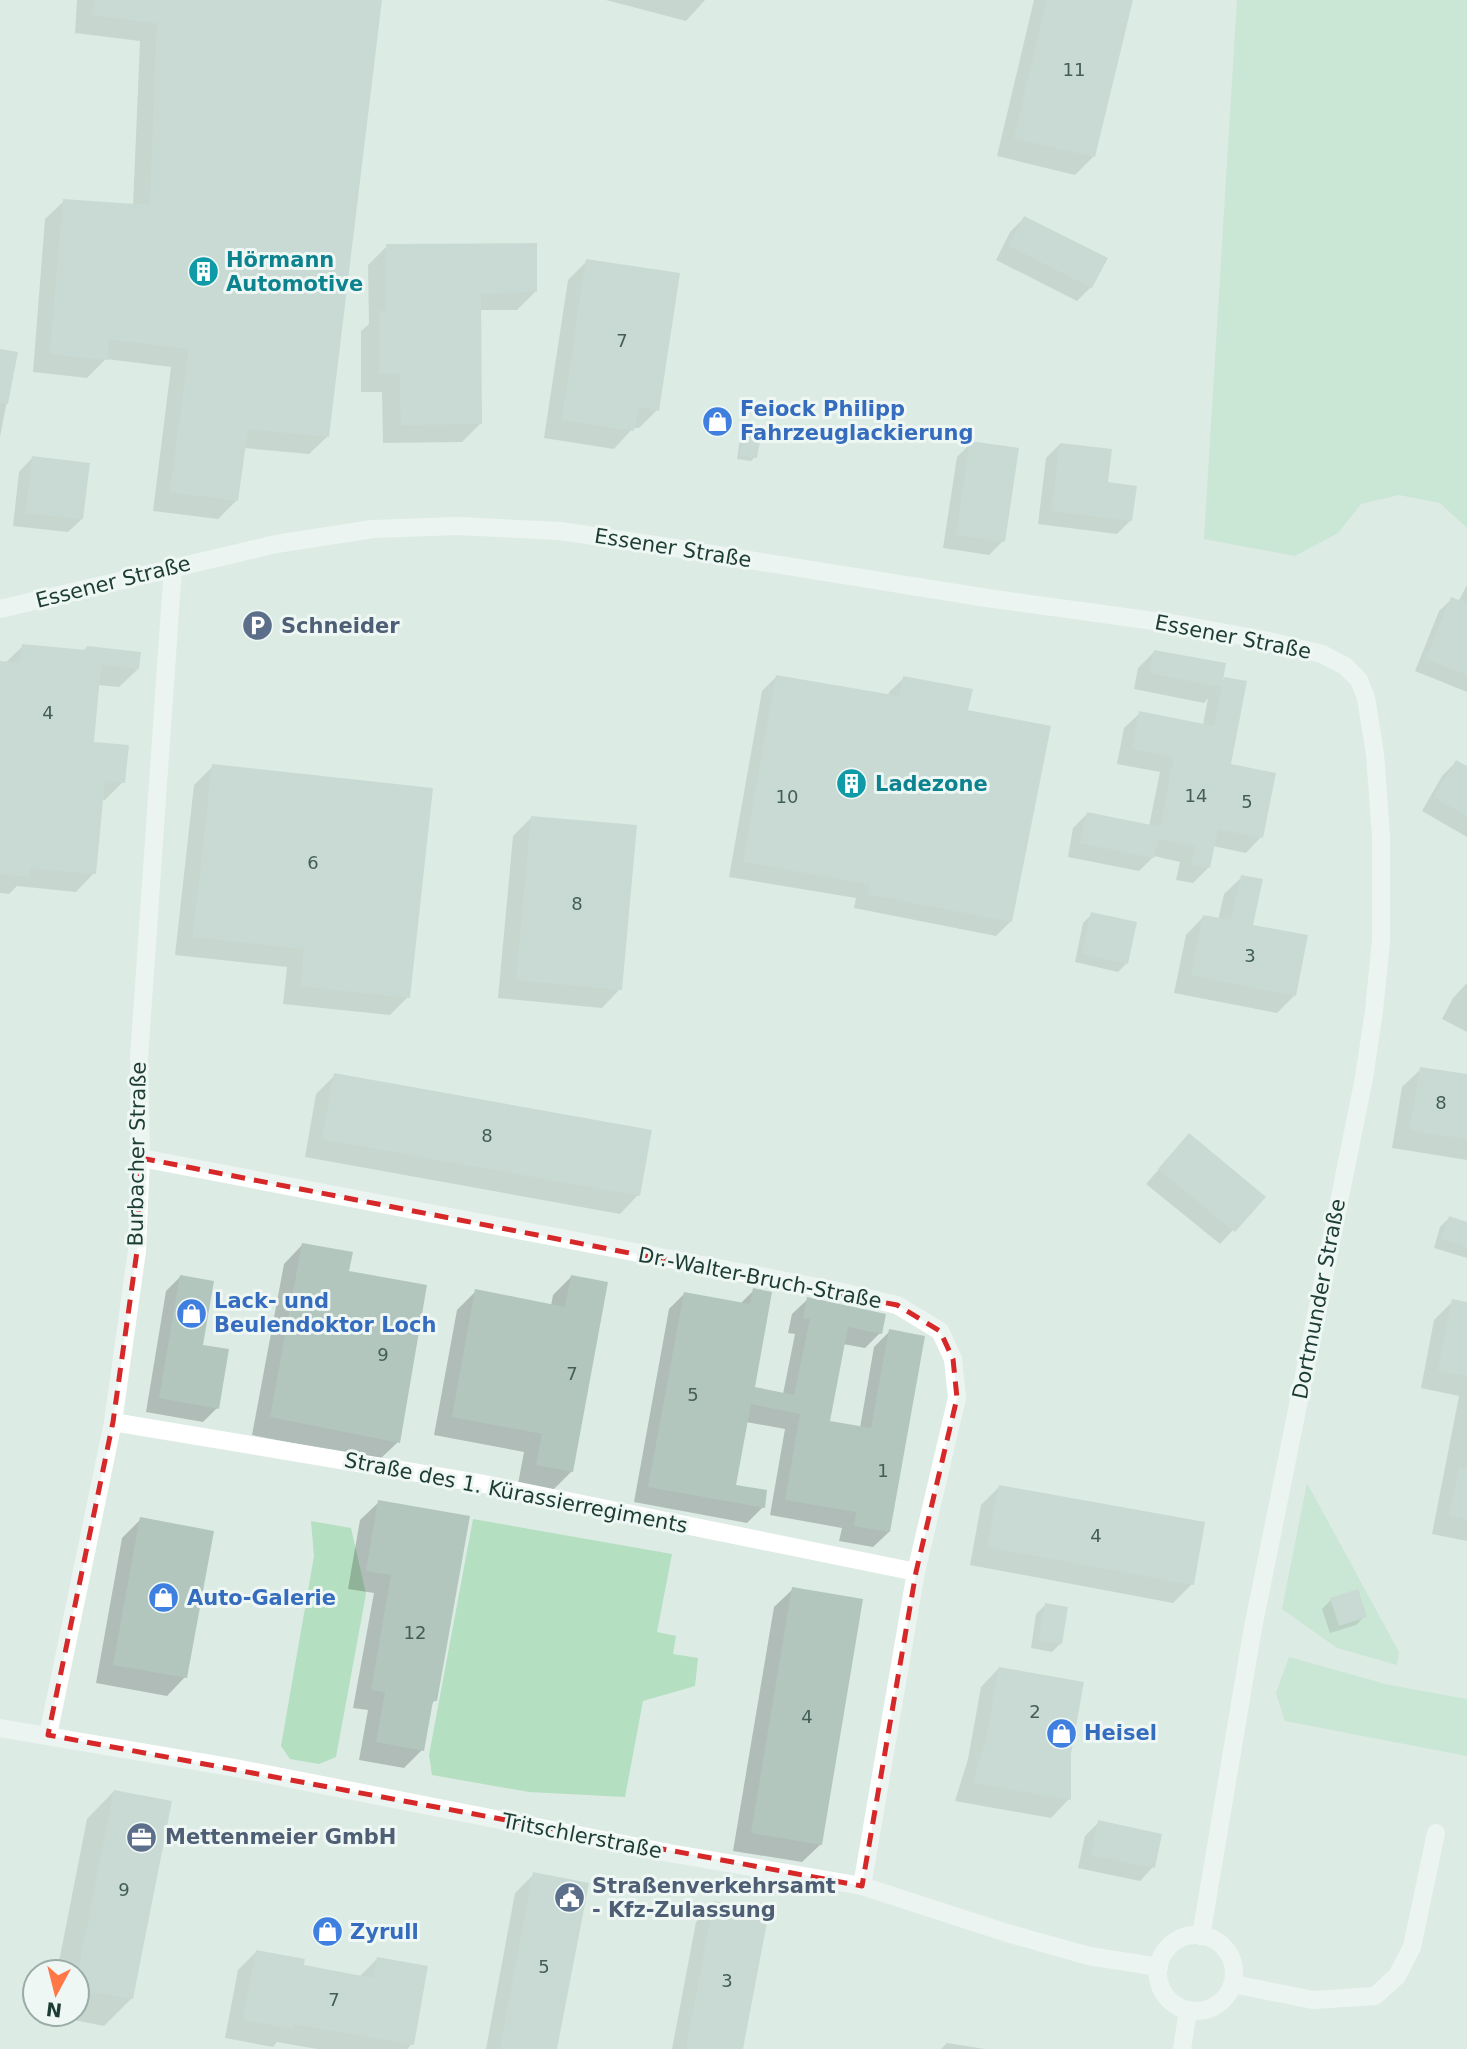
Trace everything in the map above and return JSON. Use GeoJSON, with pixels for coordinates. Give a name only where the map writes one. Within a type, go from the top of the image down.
{"type":"FeatureCollection","features":[{"type":"Feature","properties":{"kind":"street","name":"Essener Straße"},"geometry":{"type":"LineString","coordinates":[[0,609],[276,544],[373,529],[457,526],[561,531],[988,598],[1183,625],[1322,654],[1345,666]]}},
{"type":"Feature","properties":{"kind":"street","name":"Burbacher Straße"},"geometry":{"type":"LineString","coordinates":[[48,1735],[113,1422],[137,1251],[141,1158],[139,1045],[173,567]]}},
{"type":"Feature","properties":{"kind":"street","name":"Dortmunder Straße"},"geometry":{"type":"LineString","coordinates":[[1201,1936],[1252,1633],[1364,1078],[1374,1011],[1381,941],[1381,835],[1376,767],[1366,698],[1359,680],[1345,666]]}},
{"type":"Feature","properties":{"kind":"street","name":"Dr.-Walter-Bruch-Straße"},"geometry":{"type":"LineString","coordinates":[[141,1158],[838,1291],[897,1305],[940,1331],[953,1359],[957,1398],[916,1572],[862,1886]]}},
{"type":"Feature","properties":{"kind":"street","name":"Straße des 1. Kürassierregiments"},"geometry":{"type":"LineString","coordinates":[[113,1422],[484,1484],[916,1572]]}},
{"type":"Feature","properties":{"kind":"street","name":"Tritschlerstraße"},"geometry":{"type":"LineString","coordinates":[[0,1728],[230,1767],[669,1853],[862,1886],[1007,1933],[1077,1952],[1159,1967]]}},
{"type":"Feature","properties":{"kind":"street"},"geometry":{"type":"LineString","coordinates":[[1233,1984],[1313,2000],[1375,1996],[1397,1976],[1412,1947],[1436,1833]]}},
{"type":"Feature","properties":{"kind":"street"},"geometry":{"type":"LineString","coordinates":[[1201,1936],[1213,1939],[1224,1947],[1231,1958],[1233,1984],[1220,2003],[1211,2008],[1188,2010],[1168,1999],[1162,1990],[1159,1967],[1163,1956],[1178,1940],[1201,1936]]}},
{"type":"Feature","properties":{"kind":"street"},"geometry":{"type":"LineString","coordinates":[[1182,2049],[1188,2010]]}},
{"type":"Feature","properties":{"kind":"highlighted area"},"geometry":{"type":"Polygon","coordinates":[[[141,1158],[897,1305],[940,1331],[953,1359],[957,1398],[916,1572],[862,1886],[48,1735],[113,1422],[137,1251],[141,1158]]]}},
{"type":"Feature","properties":{"kind":"green space"},"geometry":{"type":"Polygon","coordinates":[[[1237,0],[1467,0],[1467,528],[1440,503],[1399,495],[1361,504],[1338,533],[1295,556],[1204,539],[1237,0]]]}},
{"type":"Feature","properties":{"kind":"green space"},"geometry":{"type":"Polygon","coordinates":[[[1307,1483],[1399,1652],[1397,1665],[1337,1648],[1282,1609],[1307,1483]]]}},
{"type":"Feature","properties":{"kind":"green space"},"geometry":{"type":"Polygon","coordinates":[[[473,1519],[672,1554],[657,1632],[676,1636],[673,1654],[698,1658],[695,1686],[643,1701],[625,1797],[529,1792],[432,1775],[429,1755],[473,1519]]]}},
{"type":"Feature","properties":{"kind":"green space"},"geometry":{"type":"Polygon","coordinates":[[[311,1521],[351,1528],[366,1594],[336,1757],[319,1764],[290,1759],[281,1746],[314,1556],[311,1521]]]}},
{"type":"Feature","properties":{"kind":"green space"},"geometry":{"type":"Polygon","coordinates":[[[1289,1657],[1389,1685],[1467,1699],[1467,1756],[1285,1721],[1276,1693],[1289,1657]]]}},
{"type":"Feature","properties":{"kind":"building","name":"Hörmann Automotive"},"geometry":{"type":"Polygon","coordinates":[[[94,0],[382,0],[329,437],[248,429],[238,501],[170,492],[189,349],[108,339],[108,360],[50,354],[63,199],[150,205],[157,23],[92,15],[94,0]]]}},
{"type":"Feature","properties":{"kind":"building"},"geometry":{"type":"Polygon","coordinates":[[[1047,0],[1133,0],[1095,157],[1014,138],[1047,0]]]}},
{"type":"Feature","properties":{"kind":"building"},"geometry":{"type":"Polygon","coordinates":[[[1024,216],[1108,258],[1092,288],[1009,246],[1024,216]]]}},
{"type":"Feature","properties":{"kind":"building"},"geometry":{"type":"Polygon","coordinates":[[[537,243],[537,292],[481,293],[482,424],[401,425],[400,374],[379,374],[379,311],[387,311],[386,244],[537,243]]]}},
{"type":"Feature","properties":{"kind":"building"},"geometry":{"type":"Polygon","coordinates":[[[586,259],[680,273],[659,411],[638,407],[634,431],[562,420],[586,259]]]}},
{"type":"Feature","properties":{"kind":"building"},"geometry":{"type":"Polygon","coordinates":[[[0,349],[18,352],[8,404],[0,403],[0,349]]]}},
{"type":"Feature","properties":{"kind":"building"},"geometry":{"type":"Polygon","coordinates":[[[744,432],[761,436],[757,458],[740,455],[744,432]]]}},
{"type":"Feature","properties":{"kind":"building"},"geometry":{"type":"Polygon","coordinates":[[[970,441],[1019,448],[1005,542],[956,535],[970,441]]]}},
{"type":"Feature","properties":{"kind":"building"},"geometry":{"type":"Polygon","coordinates":[[[1060,443],[1112,449],[1108,482],[1137,486],[1132,521],[1051,511],[1060,443]]]}},
{"type":"Feature","properties":{"kind":"building"},"geometry":{"type":"Polygon","coordinates":[[[32,456],[90,463],[83,519],[26,513],[32,456]]]}},
{"type":"Feature","properties":{"kind":"building"},"geometry":{"type":"Polygon","coordinates":[[[1451,597],[1467,603],[1467,675],[1426,659],[1451,597]]]}},
{"type":"Feature","properties":{"kind":"building"},"geometry":{"type":"Polygon","coordinates":[[[22,644],[86,650],[87,646],[141,652],[139,669],[101,665],[94,742],[129,745],[125,783],[105,780],[96,874],[30,868],[29,877],[0,874],[0,661],[20,663],[22,644]]]}},
{"type":"Feature","properties":{"kind":"building"},"geometry":{"type":"Polygon","coordinates":[[[1154,650],[1226,663],[1222,687],[1149,673],[1154,650]]]}},
{"type":"Feature","properties":{"kind":"building"},"geometry":{"type":"Polygon","coordinates":[[[776,675],[899,696],[903,676],[973,689],[968,710],[1051,726],[1012,922],[868,894],[870,884],[743,862],[776,675]]]}},
{"type":"Feature","properties":{"kind":"building"},"geometry":{"type":"Polygon","coordinates":[[[1224,677],[1247,681],[1231,764],[1276,773],[1263,838],[1218,829],[1210,868],[1191,865],[1195,846],[1158,839],[1174,757],[1132,749],[1139,711],[1214,726],[1224,677]]]}},
{"type":"Feature","properties":{"kind":"building"},"geometry":{"type":"Polygon","coordinates":[[[1456,760],[1467,766],[1467,816],[1434,797],[1456,760]]]}},
{"type":"Feature","properties":{"kind":"building"},"geometry":{"type":"Polygon","coordinates":[[[212,764],[433,788],[410,998],[300,986],[304,949],[193,937],[212,764]]]}},
{"type":"Feature","properties":{"kind":"building"},"geometry":{"type":"Polygon","coordinates":[[[1087,812],[1161,827],[1154,858],[1080,843],[1087,812]]]}},
{"type":"Feature","properties":{"kind":"building"},"geometry":{"type":"Polygon","coordinates":[[[531,816],[637,825],[622,990],[516,980],[531,816]]]}},
{"type":"Feature","properties":{"kind":"building"},"geometry":{"type":"Polygon","coordinates":[[[1241,875],[1263,879],[1253,925],[1308,935],[1296,996],[1191,975],[1203,915],[1231,920],[1241,875]]]}},
{"type":"Feature","properties":{"kind":"building"},"geometry":{"type":"Polygon","coordinates":[[[1091,912],[1137,922],[1128,964],[1082,954],[1091,912]]]}},
{"type":"Feature","properties":{"kind":"building"},"geometry":{"type":"Polygon","coordinates":[[[1420,1067],[1467,1074],[1467,1139],[1410,1130],[1420,1067]]]}},
{"type":"Feature","properties":{"kind":"building"},"geometry":{"type":"Polygon","coordinates":[[[334,1073],[652,1130],[640,1196],[322,1139],[334,1073]]]}},
{"type":"Feature","properties":{"kind":"building"},"geometry":{"type":"Polygon","coordinates":[[[1189,1133],[1266,1197],[1235,1232],[1158,1169],[1189,1133]]]}},
{"type":"Feature","properties":{"kind":"building"},"geometry":{"type":"Polygon","coordinates":[[[1449,1216],[1467,1222],[1467,1247],[1442,1239],[1449,1216]]]}},
{"type":"Feature","properties":{"kind":"building"},"geometry":{"type":"Polygon","coordinates":[[[302,1243],[353,1252],[349,1271],[427,1285],[400,1443],[270,1417],[302,1243]]]}},
{"type":"Feature","properties":{"kind":"building","name":"Lack- und Beulendoktor Loch"},"geometry":{"type":"Polygon","coordinates":[[[180,1275],[214,1281],[203,1345],[229,1349],[219,1409],[159,1398],[180,1275]]]}},
{"type":"Feature","properties":{"kind":"building"},"geometry":{"type":"Polygon","coordinates":[[[571,1275],[608,1282],[573,1472],[536,1465],[542,1434],[452,1417],[475,1289],[565,1307],[571,1275]]]}},
{"type":"Feature","properties":{"kind":"building"},"geometry":{"type":"Polygon","coordinates":[[[753,1288],[772,1292],[755,1387],[794,1395],[810,1319],[803,1318],[807,1297],[886,1314],[882,1334],[848,1327],[830,1421],[871,1428],[889,1329],[925,1336],[890,1532],[854,1526],[856,1512],[785,1500],[800,1414],[751,1404],[736,1485],[767,1490],[765,1508],[648,1487],[684,1292],[750,1304],[753,1288]]]}},
{"type":"Feature","properties":{"kind":"building"},"geometry":{"type":"Polygon","coordinates":[[[1452,1299],[1467,1302],[1467,1376],[1438,1370],[1452,1299]]]}},
{"type":"Feature","properties":{"kind":"building"},"geometry":{"type":"Polygon","coordinates":[[[1459,1468],[1467,1469],[1467,1519],[1449,1516],[1459,1468]]]}},
{"type":"Feature","properties":{"kind":"building"},"geometry":{"type":"Polygon","coordinates":[[[999,1485],[1205,1522],[1194,1585],[987,1547],[999,1485]]]}},
{"type":"Feature","properties":{"kind":"building"},"geometry":{"type":"Polygon","coordinates":[[[378,1500],[470,1516],[437,1701],[433,1701],[424,1751],[376,1742],[385,1692],[371,1690],[391,1575],[366,1571],[378,1500]]]}},
{"type":"Feature","properties":{"kind":"building","name":"Auto-Galerie"},"geometry":{"type":"Polygon","coordinates":[[[140,1517],[214,1531],[187,1678],[113,1665],[140,1517]]]}},
{"type":"Feature","properties":{"kind":"building"},"geometry":{"type":"Polygon","coordinates":[[[792,1587],[863,1599],[822,1845],[751,1833],[792,1587]]]}},
{"type":"Feature","properties":{"kind":"building"},"geometry":{"type":"Polygon","coordinates":[[[1358,1589],[1367,1617],[1339,1626],[1330,1598],[1358,1589]]]}},
{"type":"Feature","properties":{"kind":"building"},"geometry":{"type":"Polygon","coordinates":[[[1045,1603],[1068,1607],[1062,1644],[1039,1640],[1045,1603]]]}},
{"type":"Feature","properties":{"kind":"building"},"geometry":{"type":"Polygon","coordinates":[[[999,1667],[1084,1682],[1071,1754],[1071,1800],[973,1783],[986,1739],[999,1667]]]}},
{"type":"Feature","properties":{"kind":"building"},"geometry":{"type":"Polygon","coordinates":[[[114,1790],[172,1801],[133,1999],[91,1992],[91,1958],[81,1958],[114,1790]]]}},
{"type":"Feature","properties":{"kind":"building"},"geometry":{"type":"Polygon","coordinates":[[[1098,1820],[1162,1834],[1155,1868],[1091,1855],[1098,1820]]]}},
{"type":"Feature","properties":{"kind":"building"},"geometry":{"type":"Polygon","coordinates":[[[533,1872],[589,1883],[557,2049],[500,2049],[533,1872]]]}},
{"type":"Feature","properties":{"kind":"building"},"geometry":{"type":"Polygon","coordinates":[[[714,1901],[769,1912],[743,2049],[686,2049],[714,1901]]]}},
{"type":"Feature","properties":{"kind":"building"},"geometry":{"type":"Polygon","coordinates":[[[256,1950],[305,1959],[304,1965],[373,1978],[377,1957],[428,1966],[414,2045],[294,2024],[293,2029],[243,2020],[256,1950]]]}},
{"type":"Feature","properties":{"kind":"place","name":"Hörmann Automotive"},"geometry":{"type":"Point","coordinates":[203,272]}},
{"type":"Feature","properties":{"kind":"place","name":"Feiock Philipp Fahrzeuglackierung"},"geometry":{"type":"Point","coordinates":[717,421]}},
{"type":"Feature","properties":{"kind":"place","name":"Schneider"},"geometry":{"type":"Point","coordinates":[258,626]}},
{"type":"Feature","properties":{"kind":"place","name":"Ladezone"},"geometry":{"type":"Point","coordinates":[852,784]}},
{"type":"Feature","properties":{"kind":"place","name":"Lack- und Beulendoktor Loch"},"geometry":{"type":"Point","coordinates":[191,1313]}},
{"type":"Feature","properties":{"kind":"place","name":"Auto-Galerie"},"geometry":{"type":"Point","coordinates":[164,1598]}},
{"type":"Feature","properties":{"kind":"place","name":"Heisel"},"geometry":{"type":"Point","coordinates":[1061,1733]}},
{"type":"Feature","properties":{"kind":"place","name":"Mettenmeier GmbH"},"geometry":{"type":"Point","coordinates":[142,1837]}},
{"type":"Feature","properties":{"kind":"place","name":"Straßenverkehrsamt - Kfz-Zulassung"},"geometry":{"type":"Point","coordinates":[569,1898]}},
{"type":"Feature","properties":{"kind":"place","name":"Zyrull"},"geometry":{"type":"Point","coordinates":[327,1932]}}]}
